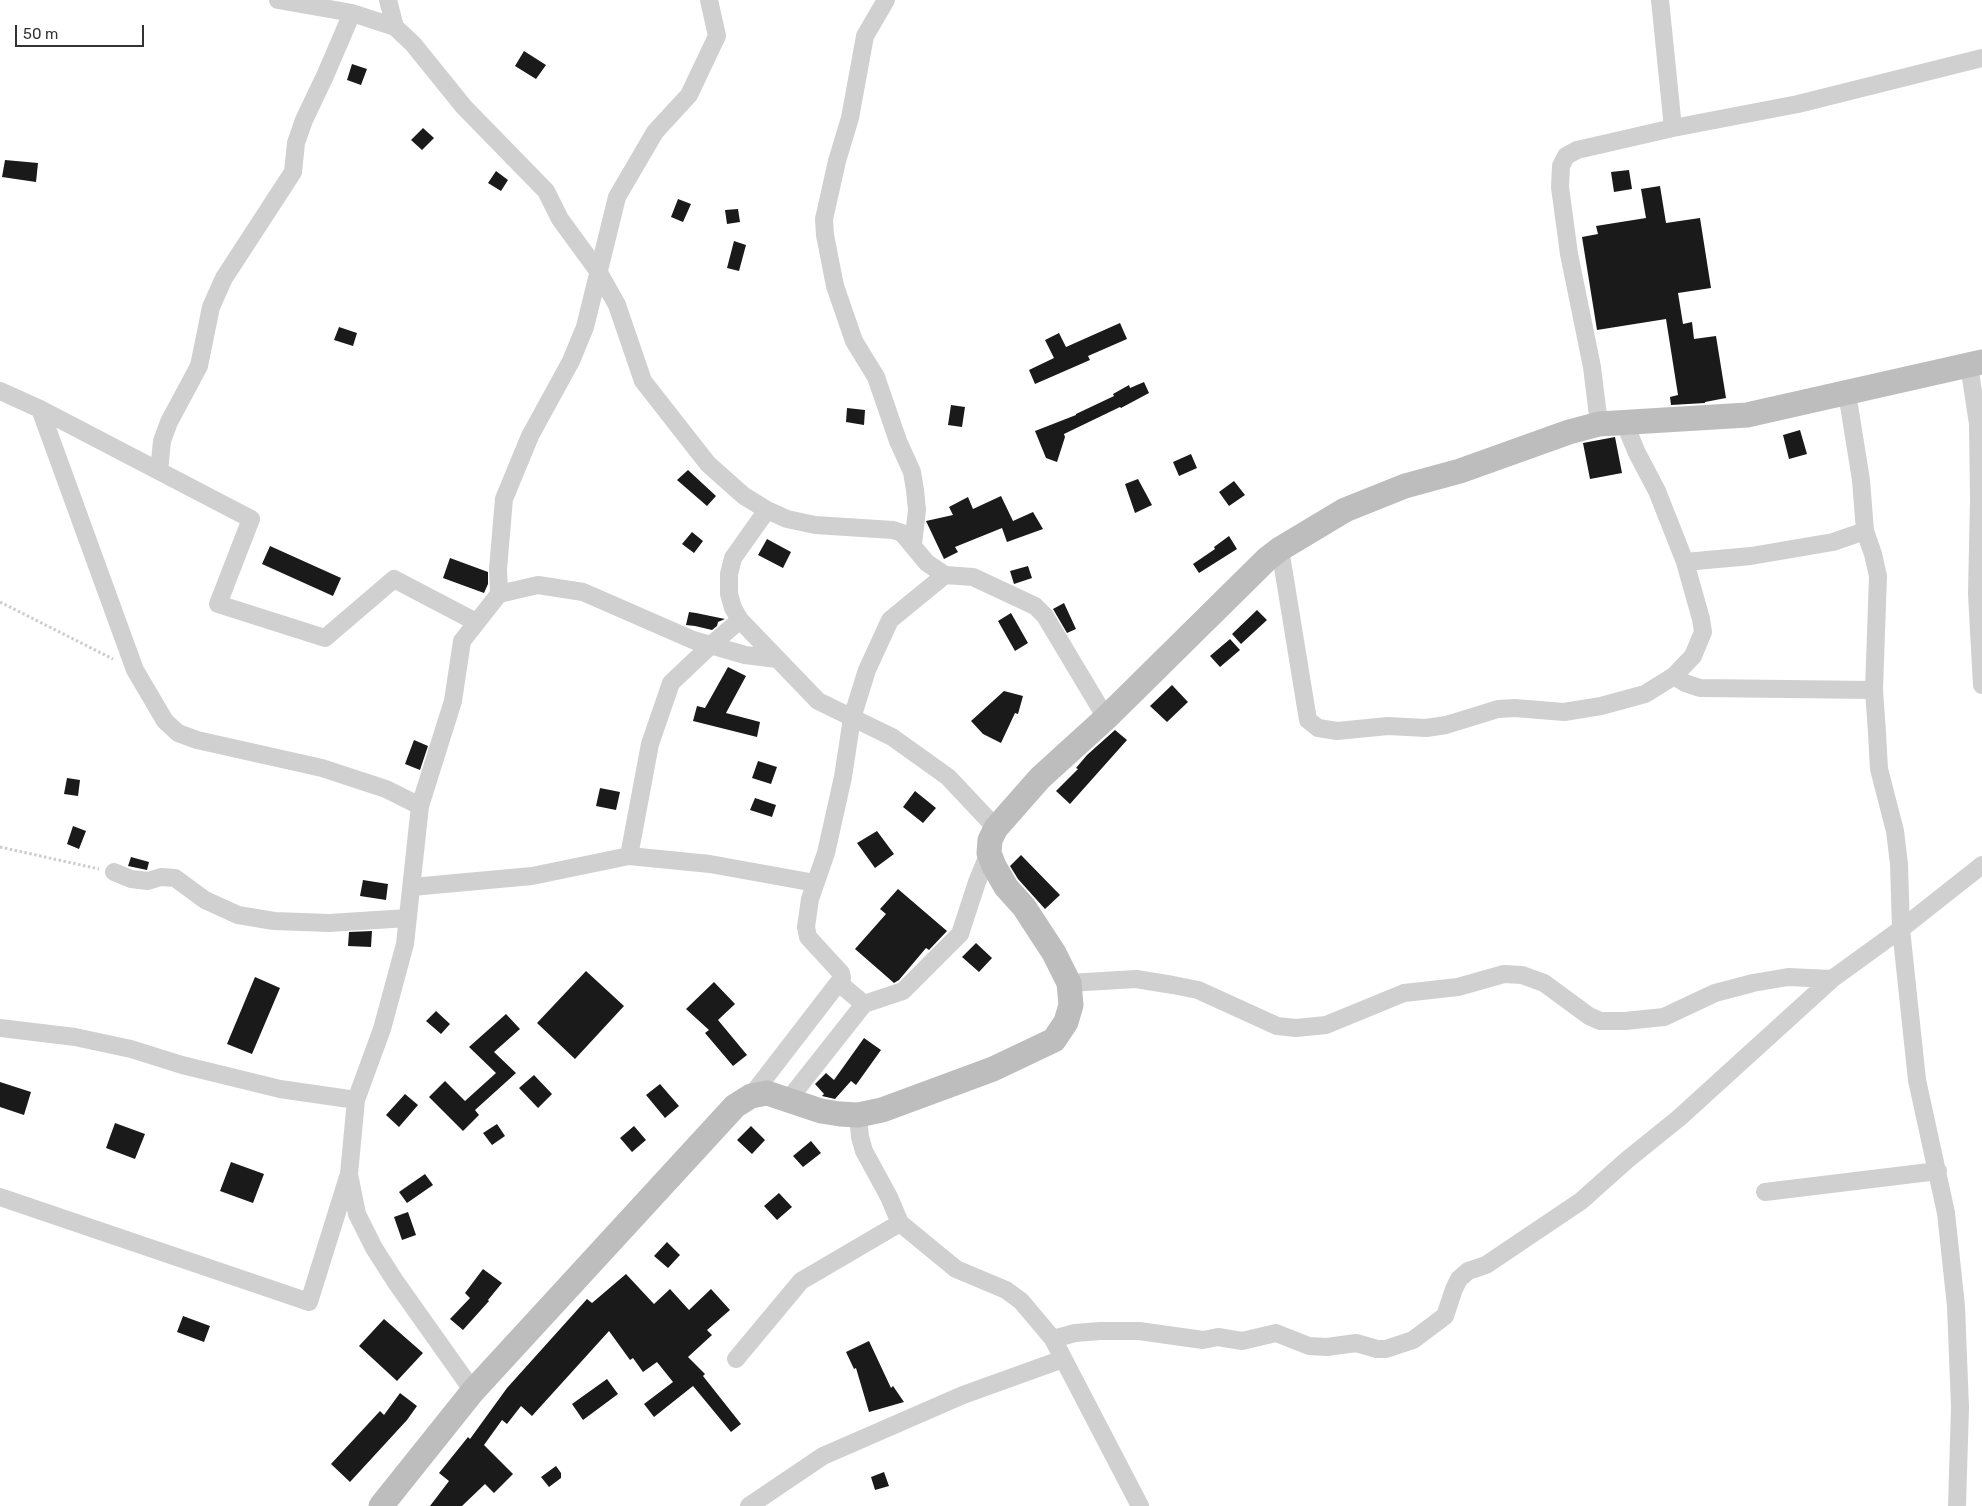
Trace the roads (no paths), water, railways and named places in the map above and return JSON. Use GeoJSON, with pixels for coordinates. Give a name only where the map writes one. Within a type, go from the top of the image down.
{"type":"FeatureCollection","features":[{"type":"Feature","properties":{"kind":"main road"},"geometry":{"type":"LineString","coordinates":[[382,1506],[473,1391],[735,1106],[751,1096],[767,1093],[820,1111],[858,1115],[891,1107],[993,1069],[1054,1040],[1066,1022],[1071,1005],[1069,983],[1054,953],[1024,907],[1006,887],[989,853],[990,840],[996,828],[1040,778],[1106,718],[1274,554],[1345,510],[1396,489],[1460,472],[1569,432],[1599,424],[1747,415],[1975,364]]}},
{"type":"Feature","properties":{"kind":"street"},"geometry":{"type":"LineString","coordinates":[[278,0],[352,13],[396,28],[413,44],[464,107],[546,191],[560,219],[598,271],[617,305],[643,381],[708,464],[744,496],[787,519],[815,525],[892,530],[902,533],[927,563],[945,575],[973,577],[1040,610],[1106,718]]}},
{"type":"Feature","properties":{"kind":"street"},"geometry":{"type":"LineString","coordinates":[[388,0],[396,28]]}},
{"type":"Feature","properties":{"kind":"street"},"geometry":{"type":"LineString","coordinates":[[499,594],[498,569],[504,499],[530,436],[571,361],[585,327],[617,198],[655,132],[689,95],[717,36],[709,0]]}},
{"type":"Feature","properties":{"kind":"street"},"geometry":{"type":"LineString","coordinates":[[886,0],[866,36],[850,118],[837,161],[824,219],[825,235],[835,286],[854,341],[876,377],[898,441],[912,472],[917,510],[913,544]]}},
{"type":"Feature","properties":{"kind":"street"},"geometry":{"type":"LineString","coordinates":[[1660,0],[1673,128]]}},
{"type":"Feature","properties":{"kind":"street"},"geometry":{"type":"LineString","coordinates":[[159,471],[162,441],[169,422],[199,366],[212,307],[224,278],[293,172],[296,143],[304,120],[326,76],[352,13]]}},
{"type":"Feature","properties":{"kind":"street"},"geometry":{"type":"LineString","coordinates":[[1599,424],[1592,367],[1569,254],[1560,187],[1561,166],[1566,156],[1577,150],[1673,128],[1798,104],[1982,58]]}},
{"type":"Feature","properties":{"kind":"street"},"geometry":{"type":"LineString","coordinates":[[1975,364],[1979,499],[1977,594],[1982,685]]}},
{"type":"Feature","properties":{"kind":"street"},"geometry":{"type":"LineString","coordinates":[[0,391],[40,409],[251,520],[218,604],[326,638],[394,579],[476,622]]}},
{"type":"Feature","properties":{"kind":"street"},"geometry":{"type":"LineString","coordinates":[[1846,393],[1861,480],[1865,531],[1878,576],[1874,690],[1880,769],[1895,830],[1899,864],[1901,929],[1917,1080],[1946,1213],[1956,1306],[1960,1407],[1957,1506]]}},
{"type":"Feature","properties":{"kind":"street"},"geometry":{"type":"LineString","coordinates":[[40,409],[135,670],[165,721],[178,733],[197,740],[322,768],[386,789],[420,806]]}},
{"type":"Feature","properties":{"kind":"street"},"geometry":{"type":"LineString","coordinates":[[1274,554],[1308,720],[1318,728],[1338,731],[1388,726],[1426,728],[1446,725],[1498,709],[1515,708],[1564,712],[1601,706],[1645,694],[1674,676],[1693,656],[1702,632],[1701,619],[1685,562],[1657,491],[1637,453],[1624,422]]}},
{"type":"Feature","properties":{"kind":"street"},"geometry":{"type":"LineString","coordinates":[[767,510],[733,558],[729,574],[729,594],[733,608],[740,620],[818,700],[892,737],[948,777],[996,828]]}},
{"type":"Feature","properties":{"kind":"street"},"geometry":{"type":"LineString","coordinates":[[1685,562],[1751,556],[1833,542],[1865,531]]}},
{"type":"Feature","properties":{"kind":"street"},"geometry":{"type":"LineString","coordinates":[[751,1096],[840,984],[841,972],[808,936],[807,914],[815,883],[826,853],[834,819],[852,718],[867,670],[890,620],[945,575]]}},
{"type":"Feature","properties":{"kind":"street"},"geometry":{"type":"LineString","coordinates":[[0,1197],[309,1302],[349,1174],[356,1100],[395,988],[406,944],[420,806],[453,701],[462,641],[499,594],[538,585],[583,592],[694,640],[745,655],[777,659]]}},
{"type":"Feature","properties":{"kind":"street"},"geometry":{"type":"LineString","coordinates":[[629,856],[650,744],[671,683],[740,620]]}},
{"type":"Feature","properties":{"kind":"street"},"geometry":{"type":"LineString","coordinates":[[1674,676],[1684,683],[1700,688],[1874,690]]}},
{"type":"Feature","properties":{"kind":"street"},"geometry":{"type":"LineString","coordinates":[[788,1099],[864,1004],[903,991],[960,934],[977,882],[989,853]]}},
{"type":"Feature","properties":{"kind":"street"},"geometry":{"type":"LineString","coordinates":[[412,887],[532,876],[629,856],[710,864],[815,883]]}},
{"type":"Feature","properties":{"kind":"street"},"geometry":{"type":"LineString","coordinates":[[1053,1339],[1075,1333],[1139,1331],[1202,1340],[1218,1337],[1242,1341],[1276,1333],[1309,1346],[1327,1347],[1356,1343],[1377,1349],[1386,1349],[1413,1340],[1445,1316],[1459,1279],[1468,1271],[1486,1265],[1581,1201],[1627,1160],[1680,1118],[1832,979],[1901,929],[1982,865]]}},
{"type":"Feature","properties":{"kind":"street"},"geometry":{"type":"LineString","coordinates":[[114,872],[131,879],[148,881],[161,877],[175,878],[205,900],[238,915],[274,921],[329,923],[408,918]]}},
{"type":"Feature","properties":{"kind":"street"},"geometry":{"type":"LineString","coordinates":[[1069,983],[1136,979],[1173,985],[1198,990],[1277,1026],[1296,1028],[1326,1024],[1404,993],[1458,987],[1504,974],[1522,975],[1544,983],[1589,1016],[1600,1021],[1625,1021],[1664,1017],[1715,993],[1753,983],[1788,977],[1832,979]]}},
{"type":"Feature","properties":{"kind":"street"},"geometry":{"type":"LineString","coordinates":[[840,984],[864,1004]]}},
{"type":"Feature","properties":{"kind":"street"},"geometry":{"type":"LineString","coordinates":[[0,1028],[75,1037],[131,1049],[182,1065],[280,1089],[356,1100]]}},
{"type":"Feature","properties":{"kind":"street"},"geometry":{"type":"LineString","coordinates":[[858,1115],[860,1137],[864,1151],[889,1197],[900,1223],[956,1269],[1006,1290],[1021,1301],[1053,1339],[1140,1506]]}},
{"type":"Feature","properties":{"kind":"street"},"geometry":{"type":"LineString","coordinates":[[1765,1192],[1938,1172]]}},
{"type":"Feature","properties":{"kind":"street"},"geometry":{"type":"LineString","coordinates":[[349,1174],[357,1214],[374,1248],[395,1281],[473,1391]]}},
{"type":"Feature","properties":{"kind":"street"},"geometry":{"type":"LineString","coordinates":[[736,1359],[801,1282],[900,1223]]}},
{"type":"Feature","properties":{"kind":"street"},"geometry":{"type":"LineString","coordinates":[[749,1506],[823,1456],[963,1395],[1063,1359]]}}]}
